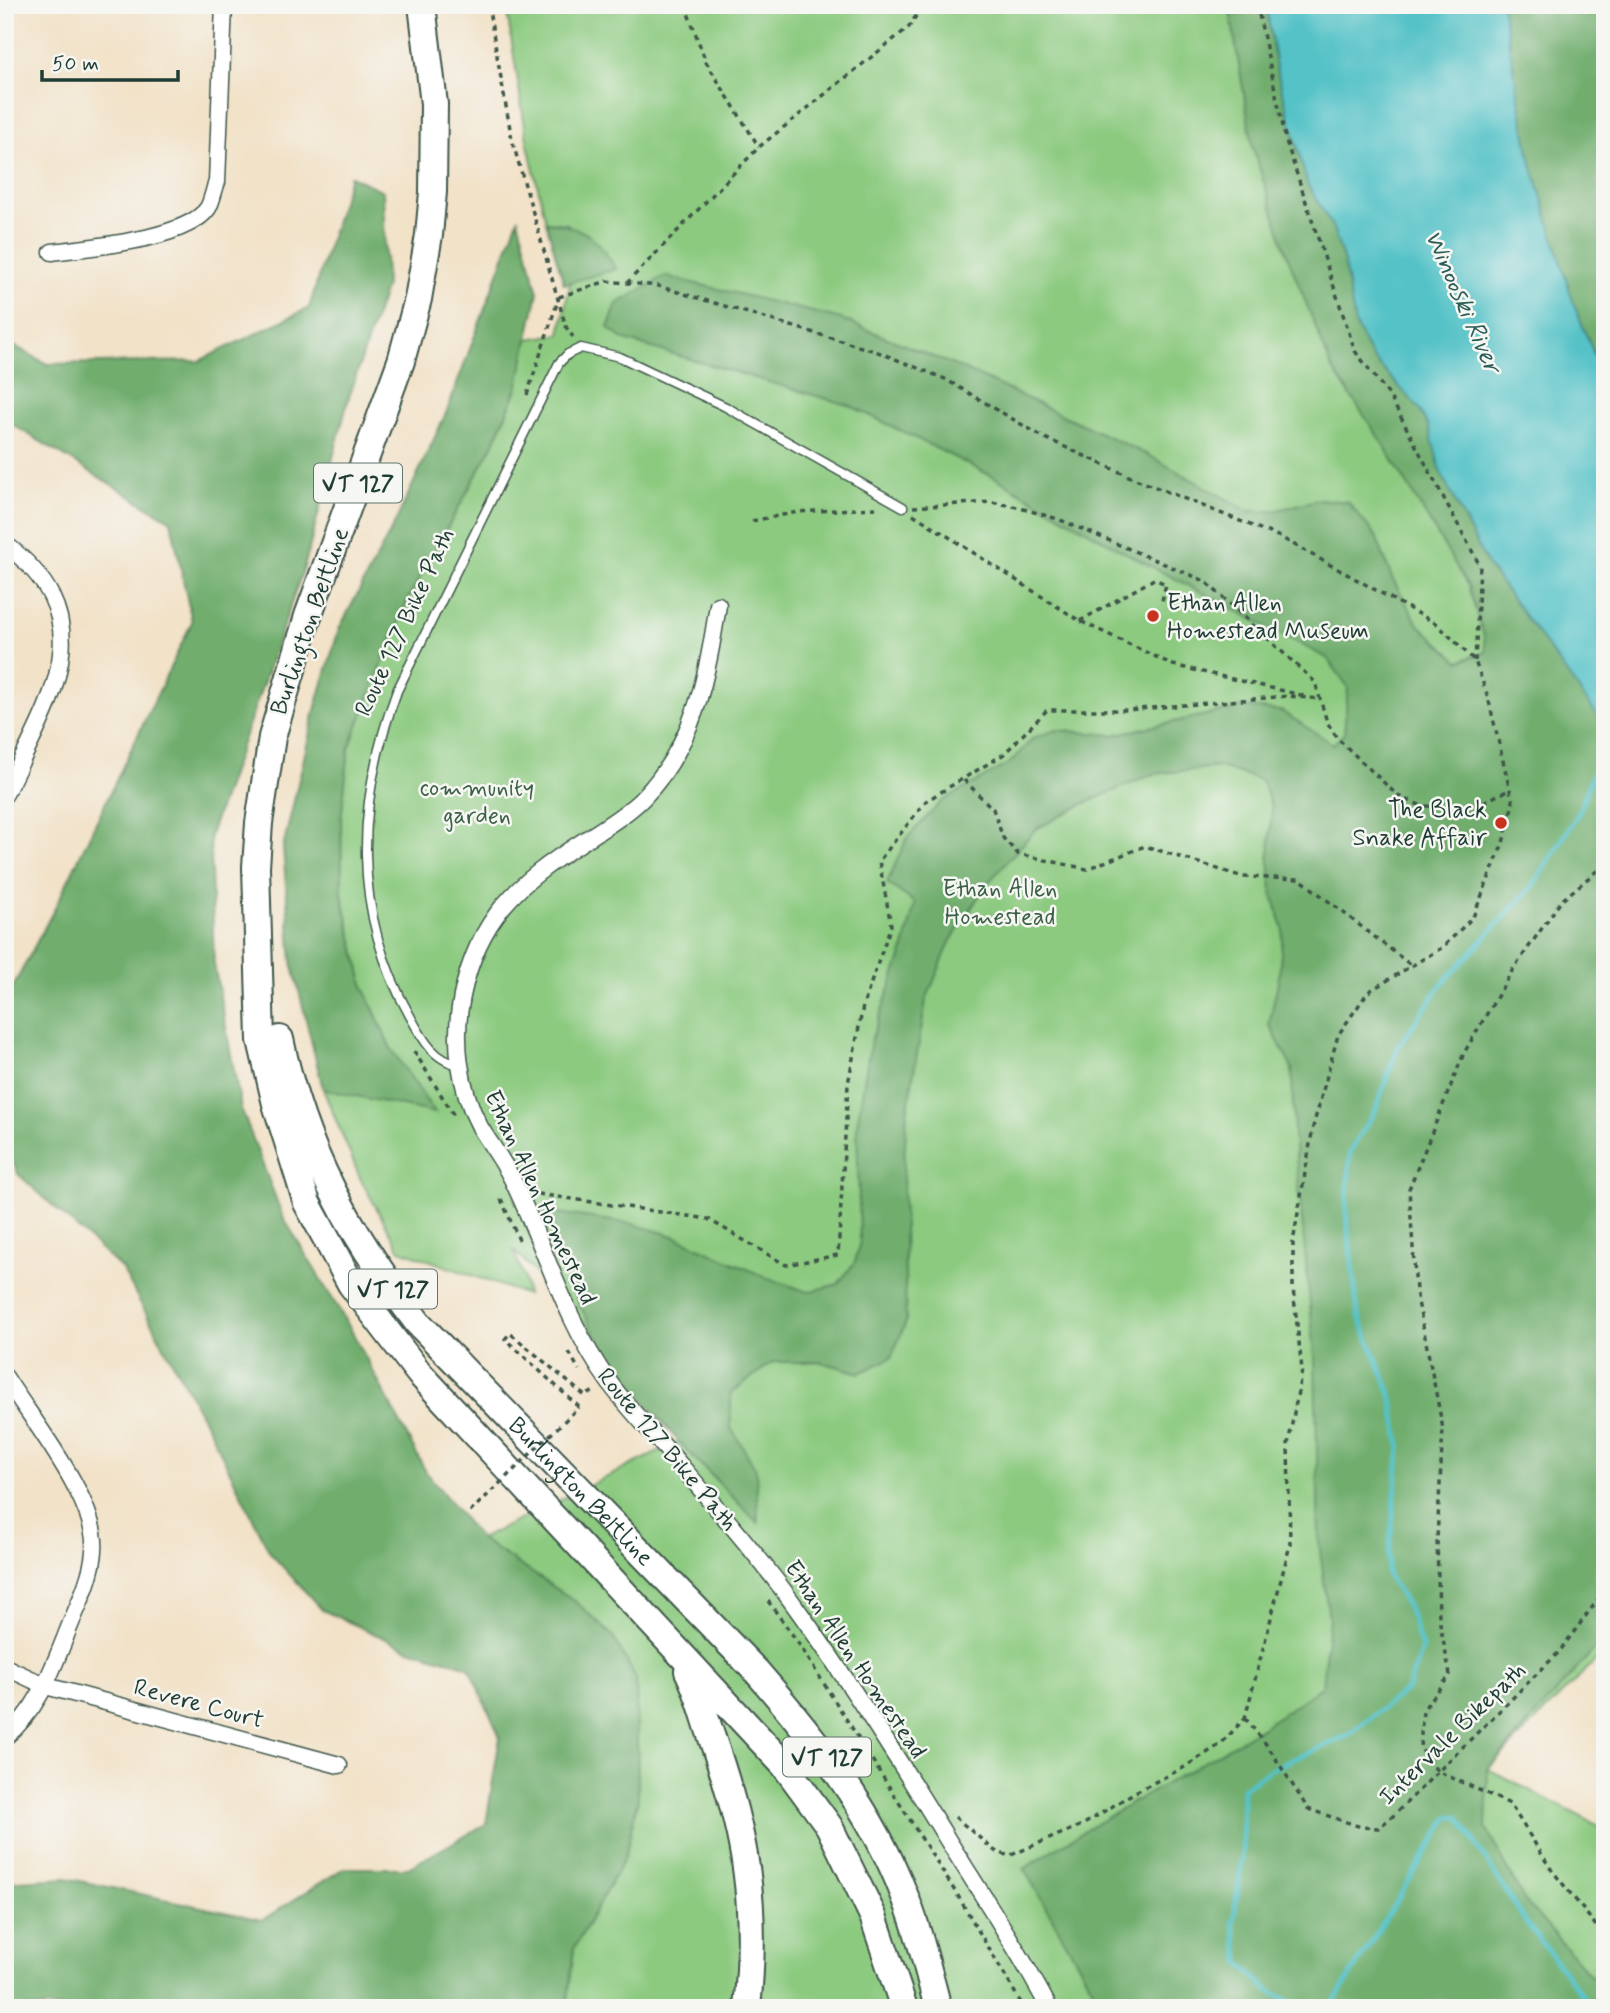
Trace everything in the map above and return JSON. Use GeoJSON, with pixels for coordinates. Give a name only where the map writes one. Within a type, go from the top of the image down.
{"type":"FeatureCollection","features":[{"type":"Feature","properties":{"kind":"main road","name":"Burlington Beltline"},"geometry":{"type":"LineString","coordinates":[[422,5],[434,104],[433,192],[418,299],[396,378],[308,616],[274,726],[258,823],[261,1040],[276,1104],[307,1203],[351,1284],[419,1373],[785,1766],[828,1826],[873,1916],[904,2008]]}},
{"type":"Feature","properties":{"kind":"main road","name":"Burlington Beltline"},"geometry":{"type":"LineString","coordinates":[[259,956],[304,1129],[350,1226],[383,1277],[443,1352],[757,1672],[817,1743],[850,1791],[889,1858],[918,1932],[937,2008]]}},
{"type":"Feature","properties":{"kind":"main road"},"geometry":{"type":"LineString","coordinates":[[680,1654],[701,1698],[733,1796],[743,1838],[752,1922],[747,2008]]}},
{"type":"Feature","properties":{"kind":"street"},"geometry":{"type":"LineString","coordinates":[[52,252],[185,226],[208,208],[217,182],[224,5]]}},
{"type":"Feature","properties":{"kind":"street"},"geometry":{"type":"LineString","coordinates":[[5,544],[23,558],[49,586],[61,621],[63,651],[47,706],[5,794]]}},
{"type":"Feature","properties":{"kind":"street","name":"Ethan Allen Homestead"},"geometry":{"type":"LineString","coordinates":[[718,605],[707,678],[690,728],[670,765],[642,800],[534,873],[489,921],[472,956],[463,990],[458,1030],[461,1065],[472,1108],[517,1191],[571,1318],[609,1382],[764,1563],[865,1709],[931,1812],[1049,2008]]}},
{"type":"Feature","properties":{"kind":"street"},"geometry":{"type":"LineString","coordinates":[[5,1377],[83,1498],[94,1529],[90,1566],[46,1686],[21,1724],[5,1737]]}},
{"type":"Feature","properties":{"kind":"street","name":"Revere Court"},"geometry":{"type":"LineString","coordinates":[[5,1667],[46,1686],[339,1765]]}},
{"type":"Feature","properties":{"kind":"lane"},"geometry":{"type":"LineString","coordinates":[[461,1065],[449,1064],[426,1045],[390,976],[366,880],[364,836],[367,802],[384,727],[397,691],[559,363],[568,354],[581,348],[620,357],[702,396],[903,507]]}},
{"type":"Feature","properties":{"kind":"path"},"geometry":{"type":"LineString","coordinates":[[488,5],[512,140],[566,327],[581,348]]}},
{"type":"Feature","properties":{"kind":"path"},"geometry":{"type":"LineString","coordinates":[[685,5],[706,62],[759,147]]}},
{"type":"Feature","properties":{"kind":"path"},"geometry":{"type":"LineString","coordinates":[[627,283],[759,147],[909,27],[923,5]]}},
{"type":"Feature","properties":{"kind":"path"},"geometry":{"type":"LineString","coordinates":[[931,1812],[954,1816],[995,1851],[1009,1856],[1084,1824],[1135,1792],[1183,1768],[1221,1744],[1245,1718],[1290,1545],[1288,1445],[1302,1370],[1293,1288],[1293,1242],[1313,1127],[1338,1035],[1368,992],[1443,947],[1473,917],[1503,843],[1513,803],[1488,697],[1475,662],[1480,566],[1388,395],[1355,351],[1286,141],[1257,5]]}},
{"type":"Feature","properties":{"kind":"path"},"geometry":{"type":"LineString","coordinates":[[559,297],[607,281],[658,286],[878,352],[945,379],[1043,437],[1133,478],[1280,537],[1437,624],[1475,662]]}},
{"type":"Feature","properties":{"kind":"path"},"geometry":{"type":"LineString","coordinates":[[526,399],[559,297]]}},
{"type":"Feature","properties":{"kind":"path"},"geometry":{"type":"LineString","coordinates":[[752,521],[799,512],[991,502],[1058,519],[1205,581],[1315,682],[1327,722],[1337,738],[1398,796],[1422,806],[1470,808],[1509,790]]}},
{"type":"Feature","properties":{"kind":"path"},"geometry":{"type":"LineString","coordinates":[[903,507],[1080,621],[1173,665],[1320,699]]}},
{"type":"Feature","properties":{"kind":"path"},"geometry":{"type":"LineString","coordinates":[[1080,621],[1154,579],[1166,584],[1161,605]]}},
{"type":"Feature","properties":{"kind":"path"},"geometry":{"type":"LineString","coordinates":[[517,1191],[708,1219],[786,1265],[838,1255],[848,1084],[863,1006],[891,925],[879,862],[926,801],[1004,754],[1047,710],[1127,710],[1288,696],[1320,699]]}},
{"type":"Feature","properties":{"kind":"path"},"geometry":{"type":"LineString","coordinates":[[964,780],[993,809],[1003,838],[1018,854],[1087,869],[1145,846],[1243,877],[1300,879],[1412,966]]}},
{"type":"Feature","properties":{"kind":"path"},"geometry":{"type":"LineString","coordinates":[[1605,864],[1561,901],[1512,971],[1464,1053],[1409,1189],[1416,1291],[1443,1430],[1437,1538],[1439,1618],[1450,1675],[1423,1710],[1420,1747],[1437,1771],[1510,1804],[1551,1869],[1605,1937]]}},
{"type":"Feature","properties":{"kind":"path"},"geometry":{"type":"LineString","coordinates":[[412,1047],[460,1125]]}},
{"type":"Feature","properties":{"kind":"path"},"geometry":{"type":"LineString","coordinates":[[499,1194],[520,1244]]}},
{"type":"Feature","properties":{"kind":"path"},"geometry":{"type":"LineString","coordinates":[[470,1512],[579,1407],[505,1339],[510,1333],[585,1396],[594,1391]]}},
{"type":"Feature","properties":{"kind":"path","name":"Route 127 Bike Path"},"geometry":{"type":"LineString","coordinates":[[563,1340],[581,1372]]}},
{"type":"Feature","properties":{"kind":"path","name":"Route 127 Bike Path"},"geometry":{"type":"LineString","coordinates":[[587,1381],[600,1400]]}},
{"type":"Feature","properties":{"kind":"path","name":"Intervale Bikepath"},"geometry":{"type":"LineString","coordinates":[[1245,1718],[1269,1748],[1308,1809],[1361,1826],[1377,1828],[1392,1817],[1559,1653],[1605,1590]]}},
{"type":"Feature","properties":{"kind":"path"},"geometry":{"type":"LineString","coordinates":[[767,1600],[797,1641],[958,1896],[1024,2008]]}},
{"type":"Feature","properties":{"kind":"green space","name":"Ethan Allen Homestead"},"geometry":{"type":"Polygon","coordinates":[[[506,5],[1266,5],[1276,67],[1307,182],[1333,228],[1344,262],[1355,324],[1372,357],[1418,407],[1429,427],[1441,473],[1487,564],[1605,726],[1605,1651],[1488,1769],[1605,1829],[1605,2008],[567,2008],[574,1948],[625,1857],[638,1798],[636,1678],[575,1601],[480,1539],[679,1442],[757,1522],[757,1508],[513,1249],[524,1277],[527,1295],[400,1250],[361,1180],[323,1089],[431,1111],[390,1047],[364,988],[342,895],[341,819],[349,748],[408,599],[493,445],[517,389],[528,339],[560,334],[571,279],[568,224],[546,222],[527,140],[506,5]]]}},
{"type":"Feature","properties":{"kind":"green space"},"geometry":{"type":"Polygon","coordinates":[[[1229,5],[1266,5],[1276,67],[1307,182],[1333,228],[1344,262],[1355,324],[1372,357],[1418,407],[1429,427],[1441,473],[1487,564],[1605,726],[1605,1637],[1488,1769],[1486,1828],[1524,1900],[1590,1975],[1605,1988],[1605,2008],[1104,2008],[1024,1869],[1212,1758],[1322,1686],[1329,1618],[1319,1543],[1315,1357],[1294,1136],[1292,1068],[1269,1024],[1279,977],[1283,929],[1272,892],[1269,857],[1272,807],[1261,780],[1220,767],[1153,774],[1083,804],[1036,829],[986,885],[950,942],[926,1000],[907,1113],[903,1177],[906,1322],[891,1358],[860,1373],[821,1362],[773,1362],[731,1393],[731,1428],[756,1469],[758,1523],[679,1442],[608,1359],[578,1302],[544,1211],[633,1224],[674,1236],[765,1277],[808,1292],[838,1284],[855,1262],[860,1241],[857,1125],[871,1040],[903,952],[915,903],[887,883],[907,838],[942,801],[1010,763],[1033,738],[1056,730],[1113,735],[1243,707],[1281,711],[1333,744],[1344,734],[1348,687],[1327,658],[1126,553],[994,477],[851,406],[625,340],[608,328],[617,304],[665,276],[841,319],[968,371],[1148,455],[1248,511],[1274,511],[1320,499],[1348,502],[1376,536],[1392,578],[1418,624],[1459,661],[1486,652],[1484,636],[1468,586],[1382,442],[1332,368],[1287,255],[1253,148],[1229,5]]]}},
{"type":"Feature","properties":{"kind":"green space"},"geometry":{"type":"Polygon","coordinates":[[[1502,5],[1605,5],[1605,381],[1574,305],[1530,158],[1502,5]]]}},
{"type":"Feature","properties":{"kind":"green space"},"geometry":{"type":"Polygon","coordinates":[[[350,176],[383,191],[386,285],[349,397],[305,564],[210,835],[214,964],[241,1108],[283,1217],[350,1328],[426,1472],[480,1539],[575,1601],[613,1636],[636,1678],[638,1798],[625,1857],[574,1948],[567,2008],[5,2008],[5,1882],[66,1878],[262,1920],[344,1868],[408,1868],[486,1824],[500,1737],[469,1667],[406,1648],[322,1610],[270,1553],[211,1433],[122,1269],[18,1174],[5,1141],[5,1002],[56,906],[192,622],[171,521],[5,420],[5,341],[47,364],[199,361],[309,308],[350,176]]]}},
{"type":"Feature","properties":{"kind":"green space"},"geometry":{"type":"Polygon","coordinates":[[[518,219],[538,292],[517,389],[493,445],[408,599],[349,748],[341,819],[342,895],[364,988],[390,1047],[435,1113],[323,1089],[292,962],[283,848],[316,706],[339,629],[394,525],[447,411],[518,219]]]}},
{"type":"Feature","properties":{"kind":"green space"},"geometry":{"type":"Polygon","coordinates":[[[546,222],[571,227],[588,235],[616,269],[564,284],[546,222]]]}},
{"type":"Feature","properties":{"kind":"water","name":"Winooski River"},"geometry":{"type":"Polygon","coordinates":[[[1266,5],[1502,5],[1530,158],[1574,305],[1605,381],[1605,726],[1487,564],[1441,473],[1429,427],[1418,407],[1372,357],[1355,324],[1344,262],[1333,228],[1307,183],[1276,67],[1266,5]]]}},
{"type":"Feature","properties":{"kind":"waterway"},"geometry":{"type":"LineString","coordinates":[[1301,2008],[1268,1990],[1241,1964],[1233,1923],[1242,1860],[1243,1788],[1273,1768],[1347,1736],[1408,1688],[1422,1648],[1408,1607],[1387,1574],[1400,1446],[1391,1394],[1358,1314],[1346,1212],[1350,1152],[1375,1111],[1398,1047],[1441,985],[1533,886],[1578,814],[1605,742]]}},
{"type":"Feature","properties":{"kind":"waterway"},"geometry":{"type":"LineString","coordinates":[[1330,2008],[1448,1818],[1458,1816],[1525,1921],[1592,2008]]}},
{"type":"Feature","properties":{"kind":"place","name":"Ethan Allen Homestead Museum"},"geometry":{"type":"Point","coordinates":[1153,616]}},
{"type":"Feature","properties":{"kind":"place","name":"The Black Snake Affair"},"geometry":{"type":"Point","coordinates":[1501,823]}},
{"type":"Feature","properties":{"kind":"park label","name":"community garden"},"geometry":{"type":"Point","coordinates":[477,801]}}]}
